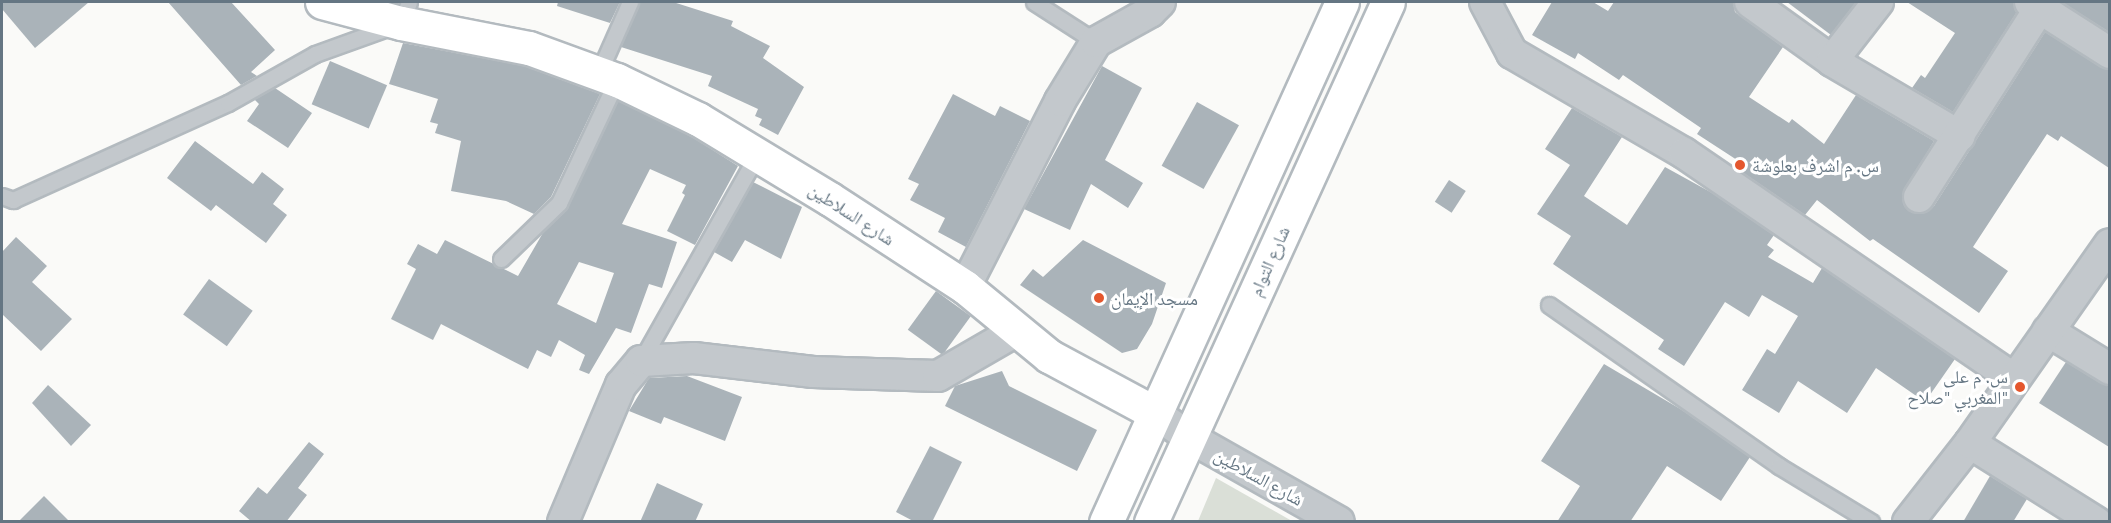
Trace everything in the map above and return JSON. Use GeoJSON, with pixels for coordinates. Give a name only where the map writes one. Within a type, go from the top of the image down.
{"type":"FeatureCollection","features":[{"type":"Feature","properties":{"kind":"main road","name":"شارع السلاطين"},"geometry":{"type":"LineString","coordinates":[[322,2],[405,12],[529,48],[608,76],[698,119],[965,287],[1016,331],[1087,379],[1155,413]]}},
{"type":"Feature","properties":{"kind":"main road"},"geometry":{"type":"LineString","coordinates":[[1106,522],[1342,2]]}},
{"type":"Feature","properties":{"kind":"main road","name":"شارع التوام"},"geometry":{"type":"LineString","coordinates":[[1151,522],[1388,2]]}},
{"type":"Feature","properties":{"kind":"street"},"geometry":{"type":"LineString","coordinates":[[965,287],[1060,100],[1096,42],[1150,12],[1160,2]]}},
{"type":"Feature","properties":{"kind":"street"},"geometry":{"type":"LineString","coordinates":[[1485,2],[1512,53],[1684,153],[2014,379]]}},
{"type":"Feature","properties":{"kind":"street"},"geometry":{"type":"LineString","coordinates":[[1750,2],[1832,60],[1960,136]]}},
{"type":"Feature","properties":{"kind":"street"},"geometry":{"type":"LineString","coordinates":[[1832,60],[1878,2]]}},
{"type":"Feature","properties":{"kind":"street"},"geometry":{"type":"LineString","coordinates":[[1919,197],[1960,136],[2035,5],[2109,53]]}},
{"type":"Feature","properties":{"kind":"street"},"geometry":{"type":"LineString","coordinates":[[1908,522],[1970,443],[2109,244]]}},
{"type":"Feature","properties":{"kind":"street"},"geometry":{"type":"LineString","coordinates":[[562,522],[621,385],[641,361],[694,358],[813,372],[938,376],[1016,331]]}},
{"type":"Feature","properties":{"kind":"street"},"geometry":{"type":"LineString","coordinates":[[2048,331],[2109,369]]}},
{"type":"Feature","properties":{"kind":"street","name":"شارع السلاطين"},"geometry":{"type":"LineString","coordinates":[[1155,413],[1190,437],[1339,522]]}},
{"type":"Feature","properties":{"kind":"street"},"geometry":{"type":"LineString","coordinates":[[1970,443],[2096,522]]}},
{"type":"Feature","properties":{"kind":"lane"},"geometry":{"type":"LineString","coordinates":[[501,259],[560,203],[608,76],[630,2]]}},
{"type":"Feature","properties":{"kind":"lane"},"geometry":{"type":"LineString","coordinates":[[1034,2],[1096,42]]}},
{"type":"Feature","properties":{"kind":"lane"},"geometry":{"type":"LineString","coordinates":[[2,196],[13,200],[228,103],[315,54],[405,12]]}},
{"type":"Feature","properties":{"kind":"lane"},"geometry":{"type":"LineString","coordinates":[[641,361],[757,155]]}},
{"type":"Feature","properties":{"kind":"lane"},"geometry":{"type":"LineString","coordinates":[[1550,305],[1779,466],[1871,522]]}},
{"type":"Feature","properties":{"kind":"shaded area"},"geometry":{"type":"Polygon","coordinates":[[[1216,478],[1292,521],[1198,521],[1216,478]]]}},
{"type":"Feature","properties":{"kind":"building"},"geometry":{"type":"Polygon","coordinates":[[[2,2],[89,2],[35,48],[2,9],[2,2]]]}},
{"type":"Feature","properties":{"kind":"building"},"geometry":{"type":"Polygon","coordinates":[[[168,2],[231,2],[275,50],[251,72],[257,76],[241,85],[168,2]]]}},
{"type":"Feature","properties":{"kind":"building"},"geometry":{"type":"Polygon","coordinates":[[[558,2],[620,2],[610,23],[557,6],[558,2]]]}},
{"type":"Feature","properties":{"kind":"building"},"geometry":{"type":"Polygon","coordinates":[[[640,2],[673,2],[733,21],[731,26],[770,46],[763,58],[804,87],[778,135],[759,125],[762,119],[755,116],[758,109],[708,86],[712,76],[621,47],[640,2]]]}},
{"type":"Feature","properties":{"kind":"building"},"geometry":{"type":"Polygon","coordinates":[[[1552,2],[1593,2],[1608,11],[1614,2],[1733,2],[1735,12],[1783,47],[1749,97],[1789,123],[1792,119],[1824,144],[1856,95],[1934,141],[1902,196],[1904,205],[1918,214],[1934,206],[2045,32],[2109,70],[2109,168],[2061,136],[2058,141],[2047,134],[1973,247],[2008,271],[1979,313],[1873,239],[1870,241],[1817,200],[1805,215],[1733,166],[1737,160],[1697,134],[1701,128],[1623,75],[1619,80],[1578,53],[1575,59],[1532,35],[1552,2]]]}},
{"type":"Feature","properties":{"kind":"building"},"geometry":{"type":"Polygon","coordinates":[[[1787,2],[1857,2],[1831,35],[1787,2]]]}},
{"type":"Feature","properties":{"kind":"building"},"geometry":{"type":"Polygon","coordinates":[[[1907,2],[2013,2],[2017,12],[1953,112],[1912,88],[1921,75],[1925,78],[1955,33],[1907,2]]]}},
{"type":"Feature","properties":{"kind":"building"},"geometry":{"type":"Polygon","coordinates":[[[2061,2],[2109,2],[2109,32],[2061,2]]]}},
{"type":"Feature","properties":{"kind":"building"},"geometry":{"type":"Polygon","coordinates":[[[403,43],[524,66],[600,94],[551,197],[534,214],[506,201],[451,191],[461,141],[435,133],[438,124],[430,122],[438,99],[389,84],[403,43]]]}},
{"type":"Feature","properties":{"kind":"building"},"geometry":{"type":"Polygon","coordinates":[[[330,61],[387,85],[369,128],[312,104],[330,61]]]}},
{"type":"Feature","properties":{"kind":"building"},"geometry":{"type":"Polygon","coordinates":[[[1102,66],[1142,88],[1105,160],[1143,183],[1128,208],[1091,184],[1070,230],[1024,209],[1102,66]]]}},
{"type":"Feature","properties":{"kind":"building"},"geometry":{"type":"Polygon","coordinates":[[[275,88],[312,113],[288,148],[247,121],[259,104],[254,99],[275,88]]]}},
{"type":"Feature","properties":{"kind":"building"},"geometry":{"type":"Polygon","coordinates":[[[953,94],[995,116],[1000,106],[1030,121],[966,247],[938,232],[945,218],[910,200],[919,184],[908,179],[953,94]]]}},
{"type":"Feature","properties":{"kind":"building"},"geometry":{"type":"Polygon","coordinates":[[[618,101],[689,135],[738,166],[695,245],[667,231],[685,195],[682,193],[686,185],[650,169],[622,224],[677,242],[662,288],[649,284],[631,333],[616,328],[589,374],[579,370],[585,355],[559,340],[551,357],[537,350],[528,369],[441,324],[433,340],[391,319],[416,269],[407,264],[418,244],[437,254],[445,240],[518,276],[544,231],[568,207],[618,101]],[[579,262],[557,304],[596,323],[614,273],[579,262]]]}},
{"type":"Feature","properties":{"kind":"building"},"geometry":{"type":"Polygon","coordinates":[[[1197,102],[1239,125],[1204,189],[1162,166],[1197,102]]]}},
{"type":"Feature","properties":{"kind":"building"},"geometry":{"type":"Polygon","coordinates":[[[1572,108],[1622,137],[1584,196],[1627,225],[1665,167],[1714,194],[1774,235],[1767,245],[1774,250],[1768,257],[1813,283],[1822,268],[1955,359],[1925,402],[1876,368],[1847,413],[1798,381],[1779,413],[1742,390],[1767,349],[1775,354],[1798,316],[1762,295],[1749,317],[1725,302],[1684,366],[1658,349],[1664,340],[1553,264],[1571,236],[1537,214],[1570,165],[1545,149],[1572,108]]]}},
{"type":"Feature","properties":{"kind":"building"},"geometry":{"type":"Polygon","coordinates":[[[195,141],[253,184],[262,172],[284,189],[273,204],[287,215],[266,243],[216,205],[211,211],[167,178],[195,141]]]}},
{"type":"Feature","properties":{"kind":"building"},"geometry":{"type":"Polygon","coordinates":[[[1449,180],[1466,191],[1452,213],[1435,202],[1449,180]]]}},
{"type":"Feature","properties":{"kind":"building"},"geometry":{"type":"Polygon","coordinates":[[[753,182],[802,207],[781,259],[745,240],[732,262],[714,252],[753,182]]]}},
{"type":"Feature","properties":{"kind":"building"},"geometry":{"type":"Polygon","coordinates":[[[16,237],[47,266],[32,282],[72,319],[41,351],[2,314],[2,252],[16,237]]]}},
{"type":"Feature","properties":{"kind":"building","name":"مسجد الإيمان"},"geometry":{"type":"Polygon","coordinates":[[[1083,240],[1166,283],[1152,324],[1137,349],[1122,353],[1020,285],[1033,269],[1043,277],[1083,240]]]}},
{"type":"Feature","properties":{"kind":"building"},"geometry":{"type":"Polygon","coordinates":[[[209,279],[253,311],[227,346],[183,315],[209,279]]]}},
{"type":"Feature","properties":{"kind":"building"},"geometry":{"type":"Polygon","coordinates":[[[936,291],[971,316],[943,355],[908,330],[936,291]]]}},
{"type":"Feature","properties":{"kind":"building"},"geometry":{"type":"Polygon","coordinates":[[[2066,362],[2109,386],[2109,447],[2039,403],[2066,362]]]}},
{"type":"Feature","properties":{"kind":"building"},"geometry":{"type":"Polygon","coordinates":[[[1604,364],[1682,410],[1750,457],[1721,501],[1667,466],[1630,522],[1557,522],[1580,486],[1541,461],[1604,364]]]}},
{"type":"Feature","properties":{"kind":"building"},"geometry":{"type":"Polygon","coordinates":[[[1002,371],[1009,386],[1097,430],[1077,471],[945,406],[955,386],[1002,371]]]}},
{"type":"Feature","properties":{"kind":"building"},"geometry":{"type":"Polygon","coordinates":[[[687,376],[742,397],[725,441],[664,417],[661,424],[629,411],[649,378],[687,376]]]}},
{"type":"Feature","properties":{"kind":"building"},"geometry":{"type":"Polygon","coordinates":[[[48,385],[91,425],[71,446],[32,403],[48,385]]]}},
{"type":"Feature","properties":{"kind":"building"},"geometry":{"type":"Polygon","coordinates":[[[309,442],[324,454],[298,488],[307,495],[286,522],[252,522],[239,511],[258,487],[267,494],[309,442]]]}},
{"type":"Feature","properties":{"kind":"building"},"geometry":{"type":"Polygon","coordinates":[[[930,446],[962,462],[932,522],[915,522],[896,512],[930,446]]]}},
{"type":"Feature","properties":{"kind":"building"},"geometry":{"type":"Polygon","coordinates":[[[1990,476],[2027,499],[2013,522],[1963,522],[1990,476]]]}},
{"type":"Feature","properties":{"kind":"building"},"geometry":{"type":"Polygon","coordinates":[[[657,483],[703,504],[695,522],[640,522],[657,483]]]}},
{"type":"Feature","properties":{"kind":"building"},"geometry":{"type":"Polygon","coordinates":[[[44,496],[70,522],[18,522],[44,496]]]}},
{"type":"Feature","properties":{"kind":"place","name":"س. م اشرف بعلوشة"},"geometry":{"type":"Point","coordinates":[1740,165]}},
{"type":"Feature","properties":{"kind":"place","name":"مسجد الإيمان"},"geometry":{"type":"Point","coordinates":[1099,298]}},
{"type":"Feature","properties":{"kind":"place","name":"س. م علي المغربي \"صلاح\""},"geometry":{"type":"Point","coordinates":[2020,387]}}]}
